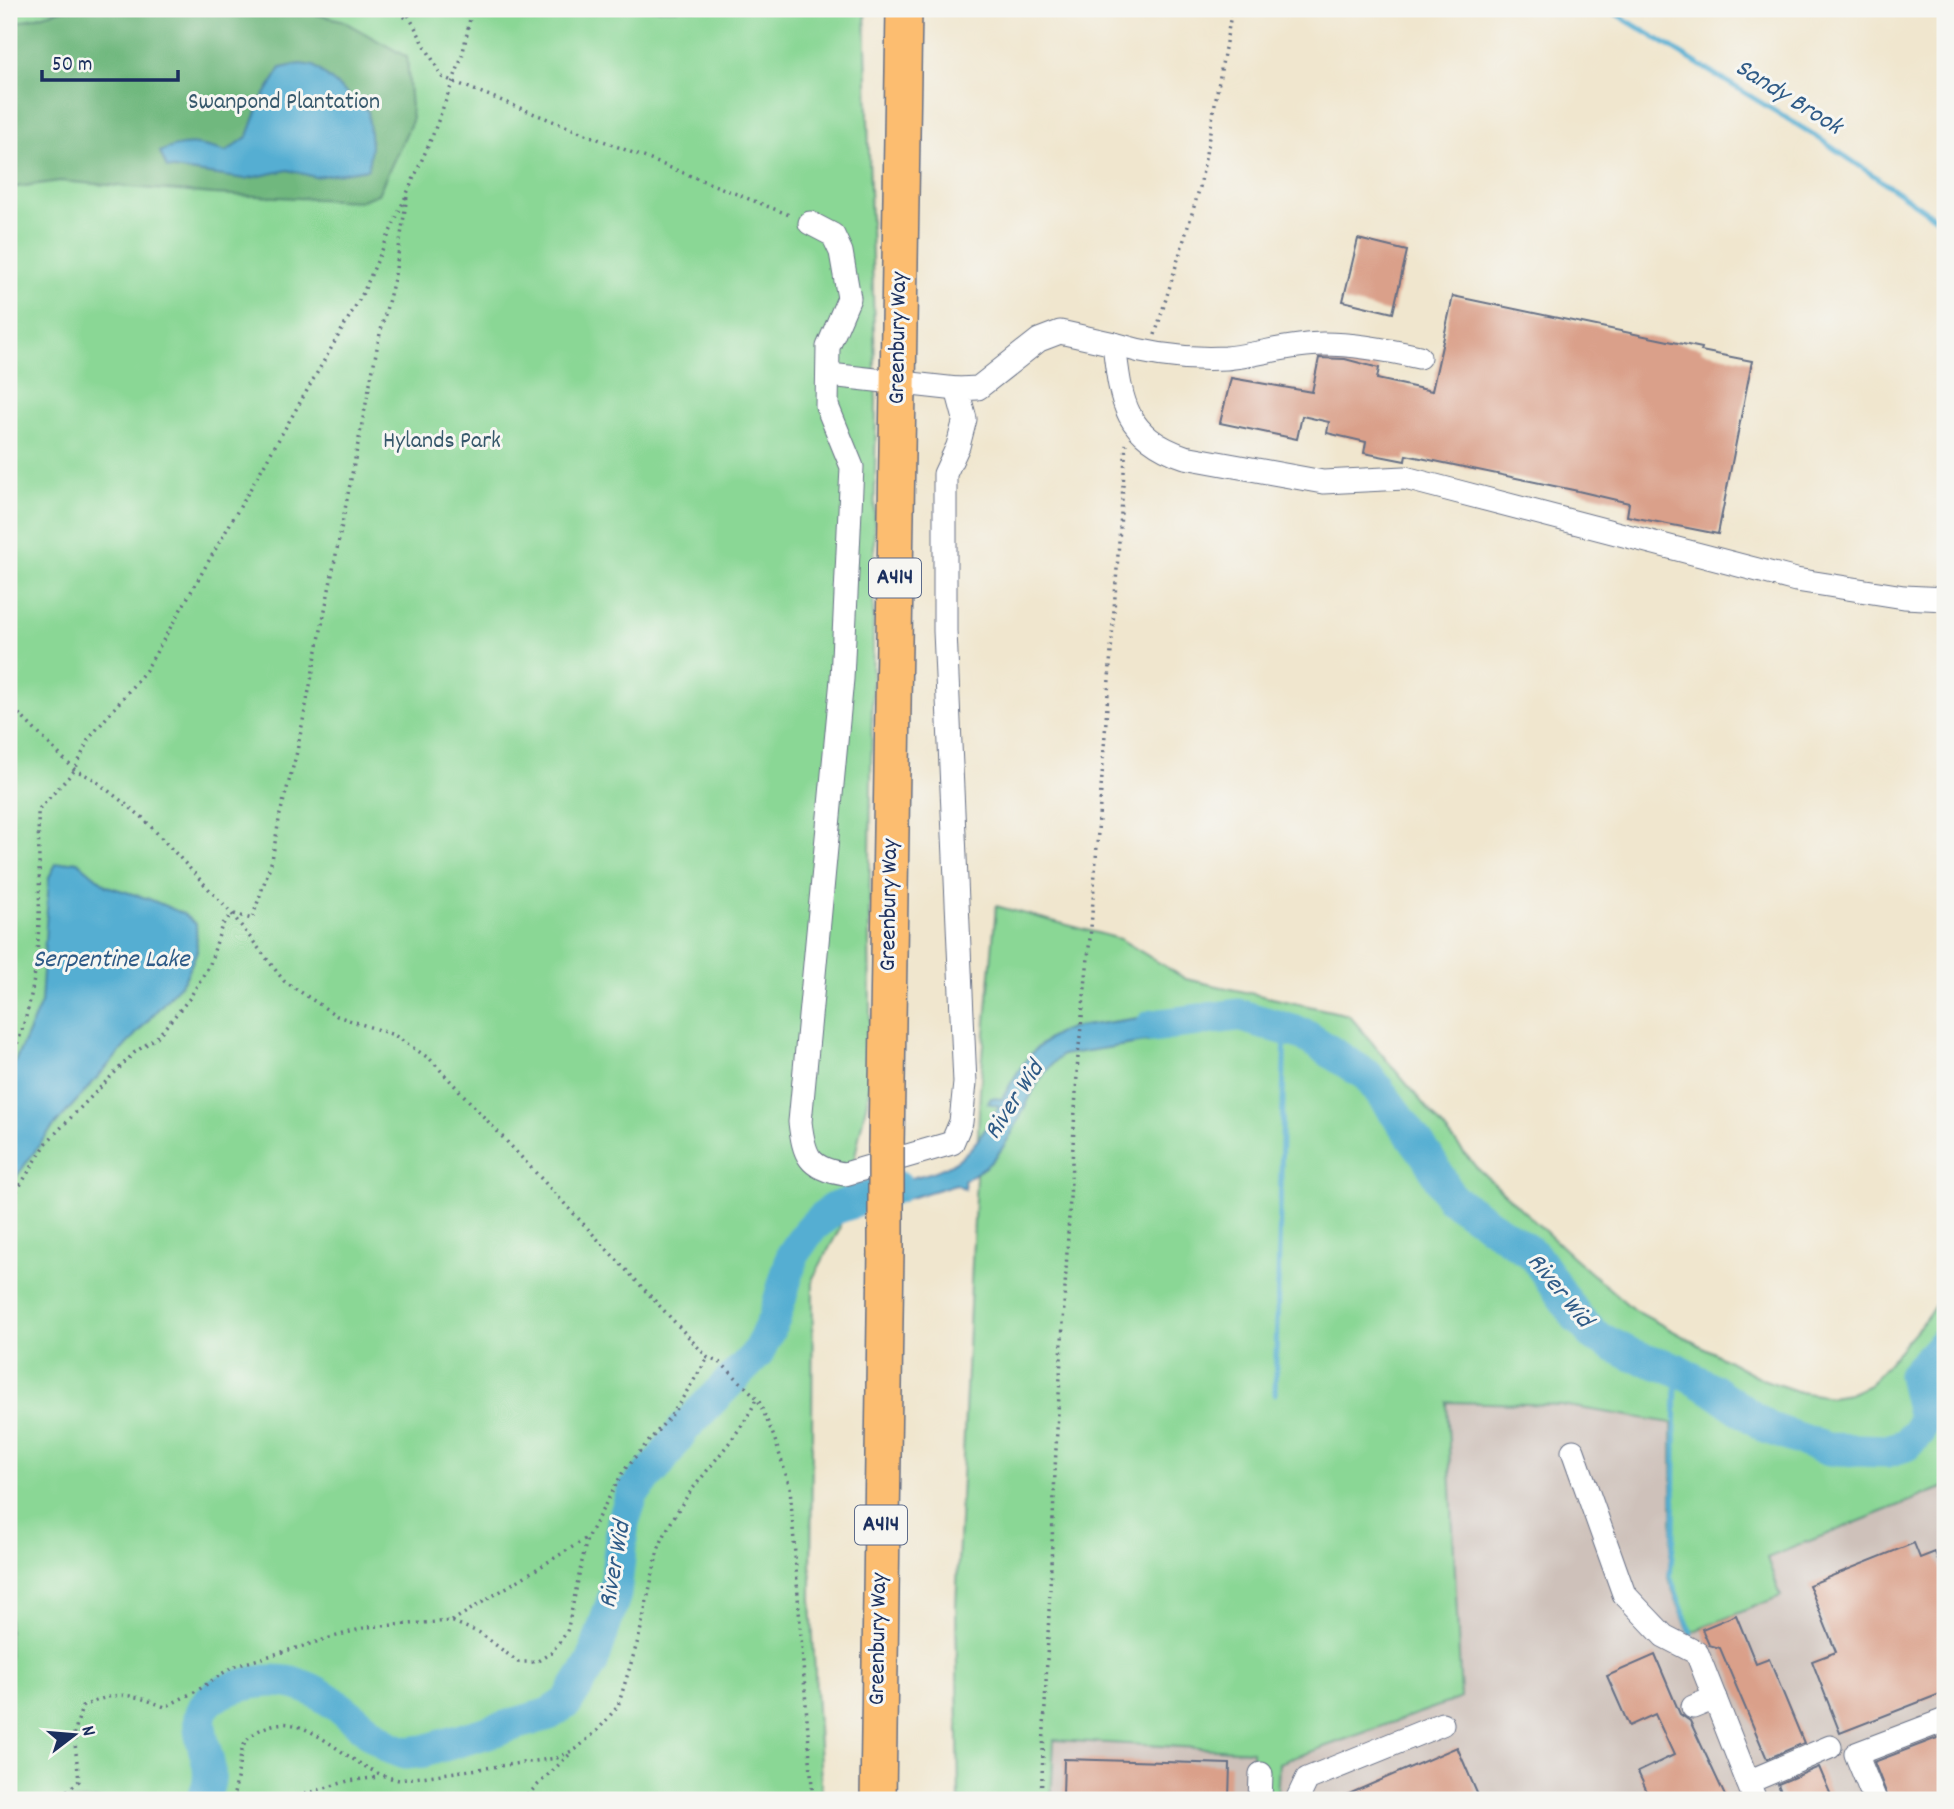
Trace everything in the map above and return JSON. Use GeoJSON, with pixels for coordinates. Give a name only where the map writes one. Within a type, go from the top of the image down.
{"type":"FeatureCollection","features":[{"type":"Feature","properties":{"kind":"highway","name":"Greenbury Way"},"geometry":{"type":"LineString","coordinates":[[878,1800],[904,9]]}},
{"type":"Feature","properties":{"kind":"street"},"geometry":{"type":"LineString","coordinates":[[810,223],[832,235],[846,274],[849,299],[828,347],[830,375],[827,406],[852,467],[842,679],[800,1122],[804,1151],[814,1164],[828,1172],[845,1174],[951,1143],[961,1122],[965,1083],[945,605],[945,474],[958,446],[965,419],[957,389]]}},
{"type":"Feature","properties":{"kind":"street"},"geometry":{"type":"LineString","coordinates":[[830,375],[898,384],[978,388],[1039,340],[1060,332],[1149,355],[1226,358],[1321,344],[1383,349],[1419,357]]}},
{"type":"Feature","properties":{"kind":"street"},"geometry":{"type":"LineString","coordinates":[[1114,344],[1129,420],[1164,450],[1185,457],[1323,482],[1405,478],[1796,580],[1905,597],[1945,599]]}},
{"type":"Feature","properties":{"kind":"street"},"geometry":{"type":"LineString","coordinates":[[1573,1451],[1613,1570],[1624,1594],[1664,1636],[1697,1653],[1751,1791],[1830,1747]]}},
{"type":"Feature","properties":{"kind":"street"},"geometry":{"type":"LineString","coordinates":[[1693,1707],[1715,1698]]}},
{"type":"Feature","properties":{"kind":"street"},"geometry":{"type":"LineString","coordinates":[[1875,1800],[1856,1754],[1945,1720]]}},
{"type":"Feature","properties":{"kind":"street"},"geometry":{"type":"LineString","coordinates":[[1297,1800],[1307,1779],[1442,1724]]}},
{"type":"Feature","properties":{"kind":"street"},"geometry":{"type":"LineString","coordinates":[[1260,1800],[1261,1774]]}},
{"type":"Feature","properties":{"kind":"path"},"geometry":{"type":"LineString","coordinates":[[392,9],[410,20]]}},
{"type":"Feature","properties":{"kind":"path"},"geometry":{"type":"LineString","coordinates":[[405,9],[442,77],[810,223]]}},
{"type":"Feature","properties":{"kind":"path"},"geometry":{"type":"LineString","coordinates":[[9,1063],[33,991],[42,925],[38,810],[75,770],[88,740],[146,670],[174,616],[257,479],[295,407],[329,355],[363,293],[432,137],[453,80],[472,9]]}},
{"type":"Feature","properties":{"kind":"path"},"geometry":{"type":"LineString","coordinates":[[1149,355],[1200,187],[1232,9]]}},
{"type":"Feature","properties":{"kind":"path"},"geometry":{"type":"LineString","coordinates":[[232,914],[252,919],[272,860],[361,439],[379,338],[395,275],[408,189]]}},
{"type":"Feature","properties":{"kind":"path"},"geometry":{"type":"LineString","coordinates":[[1041,1800],[1055,1461],[1078,1056],[1091,928],[1122,472],[1129,420]]}},
{"type":"Feature","properties":{"kind":"path"},"geometry":{"type":"LineString","coordinates":[[9,704],[75,770],[92,778],[142,817],[232,914],[284,981],[337,1016],[394,1035],[430,1059],[708,1358],[721,1363],[756,1396],[774,1437],[790,1487],[813,1800]]}},
{"type":"Feature","properties":{"kind":"path"},"geometry":{"type":"LineString","coordinates":[[9,1203],[48,1141],[134,1054],[157,1037],[189,999],[210,964],[222,925],[232,914]]}},
{"type":"Feature","properties":{"kind":"path"},"geometry":{"type":"LineString","coordinates":[[56,1800],[79,1781],[79,1759],[74,1734],[82,1707],[105,1696],[127,1694],[165,1707],[198,1690],[232,1667],[367,1627],[451,1622],[480,1633],[518,1662],[536,1662],[551,1653],[567,1632],[587,1538],[624,1470],[673,1413],[708,1358]]}},
{"type":"Feature","properties":{"kind":"path"},"geometry":{"type":"LineString","coordinates":[[522,1800],[608,1718],[625,1690],[664,1535],[685,1499],[746,1418],[756,1396]]}},
{"type":"Feature","properties":{"kind":"path"},"geometry":{"type":"LineString","coordinates":[[451,1622],[587,1538]]}},
{"type":"Feature","properties":{"kind":"path"},"geometry":{"type":"LineString","coordinates":[[232,1800],[244,1746],[260,1730],[286,1723],[301,1728],[381,1776],[399,1780],[557,1758],[576,1749]]}},
{"type":"Feature","properties":{"kind":"path"},"geometry":{"type":"LineString","coordinates":[[285,1800],[348,1781],[381,1776]]}},
{"type":"Feature","properties":{"kind":"shaded area"},"geometry":{"type":"Polygon","coordinates":[[[1446,1402],[1561,1405],[1672,1423],[1672,1535],[1668,1578],[1689,1633],[1781,1596],[1766,1558],[1945,1487],[1945,1800],[1277,1800],[1279,1763],[1461,1698],[1446,1402]]]}},
{"type":"Feature","properties":{"kind":"shaded area"},"geometry":{"type":"Polygon","coordinates":[[[1053,1740],[1252,1751],[1250,1800],[1051,1800],[1053,1740]]]}},
{"type":"Feature","properties":{"kind":"green space","name":"Hylands Park"},"geometry":{"type":"Polygon","coordinates":[[[9,9],[865,9],[876,402],[869,936],[871,1082],[839,1230],[813,1278],[811,1600],[822,1800],[9,1800],[9,9]]]}},
{"type":"Feature","properties":{"kind":"green space","name":"Swanpond Plantation"},"geometry":{"type":"Polygon","coordinates":[[[64,9],[293,9],[341,20],[407,57],[412,121],[378,194],[359,201],[213,194],[60,181],[9,188],[9,25],[64,9]]]}},
{"type":"Feature","properties":{"kind":"green space"},"geometry":{"type":"Polygon","coordinates":[[[996,906],[1120,939],[1186,979],[1349,1015],[1476,1167],[1573,1257],[1634,1310],[1762,1379],[1800,1392],[1830,1397],[1849,1394],[1869,1385],[1926,1319],[1945,1290],[1945,1487],[1767,1558],[1781,1596],[1689,1633],[1668,1578],[1672,1535],[1672,1423],[1561,1405],[1447,1402],[1461,1698],[1279,1763],[1277,1800],[1250,1800],[1252,1751],[1054,1740],[1051,1800],[959,1800],[956,1606],[980,1090],[996,906]]]}},
{"type":"Feature","properties":{"kind":"water"},"geometry":{"type":"Polygon","coordinates":[[[300,64],[314,66],[368,111],[371,146],[368,169],[315,177],[288,170],[245,179],[167,168],[160,152],[169,148],[193,145],[226,152],[248,136],[261,101],[281,68],[300,64]]]}},
{"type":"Feature","properties":{"kind":"water","name":"Serpentine Lake"},"geometry":{"type":"Polygon","coordinates":[[[77,861],[107,886],[182,913],[196,924],[197,951],[185,979],[48,1133],[9,1187],[9,1075],[41,1003],[49,877],[56,864],[77,861]]]}},
{"type":"Feature","properties":{"kind":"water"},"geometry":{"type":"Polygon","coordinates":[[[1194,1010],[1198,1034],[1062,1055],[1050,1066],[1032,1092],[1002,1148],[989,1164],[964,1181],[965,1189],[956,1184],[857,1214],[855,1190],[941,1169],[966,1153],[985,1130],[999,1106],[988,1103],[991,1098],[1002,1099],[1029,1056],[1057,1034],[1070,1028],[1194,1010]]]}},
{"type":"Feature","properties":{"kind":"building"},"geometry":{"type":"Polygon","coordinates":[[[1358,239],[1407,251],[1393,313],[1343,301],[1358,239]]]}},
{"type":"Feature","properties":{"kind":"building"},"geometry":{"type":"Polygon","coordinates":[[[1453,296],[1752,361],[1718,534],[1627,516],[1629,503],[1578,491],[1406,455],[1405,461],[1364,453],[1366,442],[1327,433],[1329,422],[1302,416],[1297,439],[1220,423],[1231,378],[1312,392],[1319,358],[1345,359],[1379,368],[1377,379],[1432,391],[1453,296]]]}},
{"type":"Feature","properties":{"kind":"building"},"geometry":{"type":"Polygon","coordinates":[[[1914,1543],[1920,1558],[1935,1552],[1945,1579],[1945,1692],[1840,1733],[1812,1661],[1836,1652],[1809,1585],[1914,1543]]]}},
{"type":"Feature","properties":{"kind":"building"},"geometry":{"type":"Polygon","coordinates":[[[1736,1615],[1756,1664],[1769,1659],[1804,1743],[1767,1759],[1720,1648],[1709,1645],[1702,1629],[1736,1615]]]}},
{"type":"Feature","properties":{"kind":"building"},"geometry":{"type":"Polygon","coordinates":[[[1655,1655],[1680,1714],[1690,1721],[1727,1800],[1651,1800],[1638,1772],[1674,1755],[1655,1714],[1629,1726],[1607,1676],[1655,1655]]]}},
{"type":"Feature","properties":{"kind":"building"},"geometry":{"type":"Polygon","coordinates":[[[1945,1735],[1945,1800],[1889,1800],[1874,1762],[1945,1735]]]}},
{"type":"Feature","properties":{"kind":"building"},"geometry":{"type":"Polygon","coordinates":[[[1457,1747],[1480,1800],[1335,1800],[1457,1747]]]}},
{"type":"Feature","properties":{"kind":"building"},"geometry":{"type":"Polygon","coordinates":[[[1064,1759],[1230,1764],[1229,1800],[1063,1796],[1064,1759]]]}},
{"type":"Feature","properties":{"kind":"building"},"geometry":{"type":"Polygon","coordinates":[[[1819,1767],[1833,1800],[1784,1800],[1778,1784],[1819,1767]]]}},
{"type":"Feature","properties":{"kind":"waterway","name":"Sandy Brook"},"geometry":{"type":"LineString","coordinates":[[1608,9],[1814,135],[1945,224]]}},
{"type":"Feature","properties":{"kind":"waterway","name":"River Wid"},"geometry":{"type":"LineString","coordinates":[[1152,1026],[1238,1015],[1303,1034],[1368,1076],[1427,1156],[1451,1198],[1534,1255],[1577,1317],[1595,1336],[1632,1355],[1676,1369],[1713,1390],[1768,1428],[1827,1449],[1887,1451],[1906,1445],[1919,1431],[1924,1417],[1914,1375],[1945,1341]]}},
{"type":"Feature","properties":{"kind":"waterway"},"geometry":{"type":"LineString","coordinates":[[1275,1394],[1285,1027]]}},
{"type":"Feature","properties":{"kind":"waterway","name":"River Wid"},"geometry":{"type":"LineString","coordinates":[[202,1800],[207,1788],[209,1767],[200,1728],[201,1712],[207,1703],[230,1689],[257,1682],[280,1681],[300,1685],[336,1704],[391,1748],[406,1753],[424,1751],[549,1714],[567,1702],[592,1663],[615,1594],[623,1522],[633,1492],[657,1466],[685,1427],[757,1354],[774,1319],[793,1254],[810,1229],[833,1209],[897,1187]]}},
{"type":"Feature","properties":{"kind":"waterway"},"geometry":{"type":"LineString","coordinates":[[1676,1369],[1674,1534],[1670,1576],[1691,1633]]}}]}
